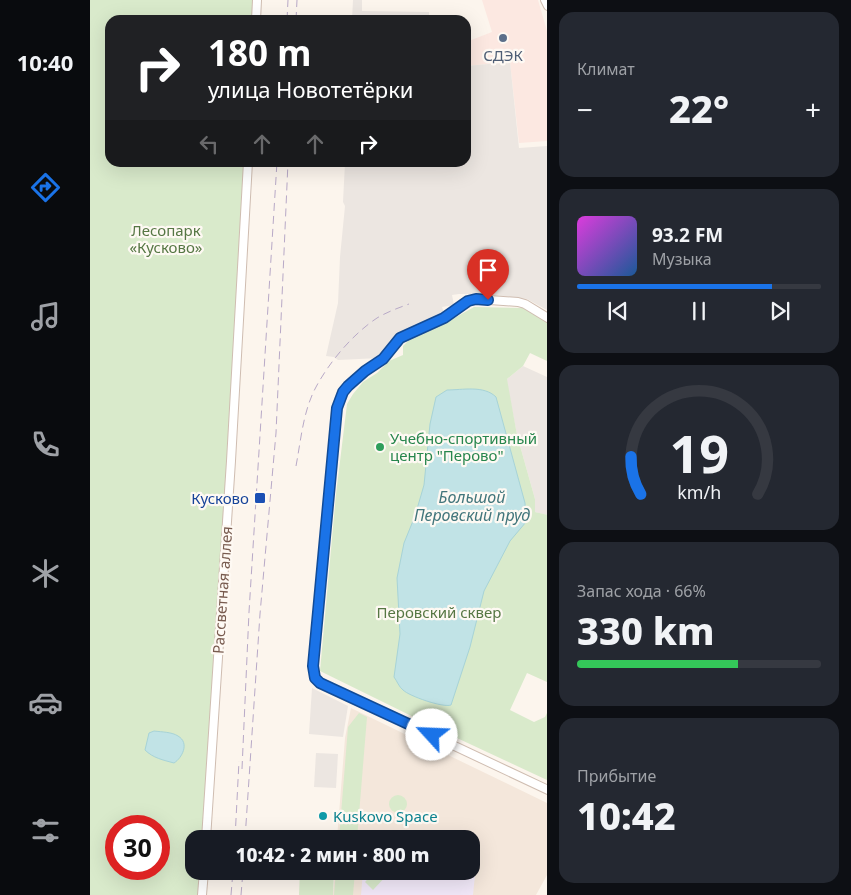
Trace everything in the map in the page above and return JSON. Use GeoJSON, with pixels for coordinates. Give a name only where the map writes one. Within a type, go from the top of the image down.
{"type":"FeatureCollection","features":[{"type":"Feature","properties":{"kind":"street"},"geometry":{"type":"LineString","coordinates":[[256,15],[257,0]]}},
{"type":"Feature","properties":{"kind":"street"},"geometry":{"type":"LineString","coordinates":[[545,0],[547,6]]}},
{"type":"Feature","properties":{"kind":"street","name":"Рассветная аллея"},"geometry":{"type":"LineString","coordinates":[[207,830],[248,167]]}},
{"type":"Feature","properties":{"kind":"street"},"geometry":{"type":"LineString","coordinates":[[547,318],[525,304],[518,302],[476,299],[468,301],[444,318],[400,338],[383,359],[356,378],[343,392],[337,408],[313,666],[315,678],[320,683],[547,790]]}},
{"type":"Feature","properties":{"kind":"street"},"geometry":{"type":"LineString","coordinates":[[202,895],[203,880]]}},
{"type":"Feature","properties":{"kind":"shaded area"},"geometry":{"type":"Polygon","coordinates":[[[353,0],[362,0],[362,11],[429,12],[429,15],[352,15],[353,0]]]}},
{"type":"Feature","properties":{"kind":"shaded area"},"geometry":{"type":"Polygon","coordinates":[[[482,0],[538,0],[547,31],[547,141],[519,143],[510,62],[471,66],[471,40],[492,32],[482,0]]]}},
{"type":"Feature","properties":{"kind":"shaded area"},"geometry":{"type":"Polygon","coordinates":[[[510,62],[519,148],[547,146],[547,310],[527,299],[483,294],[452,295],[454,305],[442,307],[445,316],[390,340],[380,358],[338,360],[334,357],[326,356],[338,303],[345,206],[343,202],[345,167],[471,167],[471,66],[510,62]]]}},
{"type":"Feature","properties":{"kind":"shaded area"},"geometry":{"type":"Polygon","coordinates":[[[523,366],[547,377],[547,515],[535,512],[535,499],[517,435],[507,383],[507,379],[523,366]]]}},
{"type":"Feature","properties":{"kind":"shaded area"},"geometry":{"type":"Polygon","coordinates":[[[312,688],[348,706],[343,737],[309,734],[312,688]]]}},
{"type":"Feature","properties":{"kind":"shaded area"},"geometry":{"type":"Polygon","coordinates":[[[351,708],[547,803],[547,875],[536,895],[333,895],[334,880],[480,880],[480,830],[338,830],[345,738],[351,708]]]}},
{"type":"Feature","properties":{"kind":"shaded area"},"geometry":{"type":"Polygon","coordinates":[[[316,753],[338,754],[336,788],[314,787],[316,753]]]}},
{"type":"Feature","properties":{"kind":"shaded area"},"geometry":{"type":"Polygon","coordinates":[[[362,880],[474,880],[473,895],[361,895],[362,880]]]}},
{"type":"Feature","properties":{"kind":"green space","name":"Лесопарк «Кусково»"},"geometry":{"type":"Polygon","coordinates":[[[90,0],[254,0],[253,15],[105,15],[105,167],[245,167],[205,830],[185,830],[185,880],[202,880],[201,895],[90,895],[90,0]]]}},
{"type":"Feature","properties":{"kind":"green space","name":"Перовский сквер"},"geometry":{"type":"Polygon","coordinates":[[[474,307],[523,308],[547,322],[547,361],[530,353],[523,366],[507,379],[517,435],[535,499],[535,512],[547,515],[547,682],[527,673],[510,710],[534,722],[545,717],[547,713],[547,780],[320,671],[336,494],[347,404],[363,382],[377,373],[389,361],[403,355],[403,346],[408,341],[474,307]]]}},
{"type":"Feature","properties":{"kind":"green space"},"geometry":{"type":"Polygon","coordinates":[[[359,713],[367,717],[358,830],[340,830],[348,727],[359,713]]]}},
{"type":"Feature","properties":{"kind":"green space"},"geometry":{"type":"Polygon","coordinates":[[[398,795],[404,798],[407,804],[404,810],[398,813],[392,810],[389,804],[392,798],[398,795]]]}},
{"type":"Feature","properties":{"kind":"green space"},"geometry":{"type":"Polygon","coordinates":[[[300,880],[334,880],[333,895],[299,895],[300,880]]]}},
{"type":"Feature","properties":{"kind":"green space"},"geometry":{"type":"Polygon","coordinates":[[[335,880],[354,880],[353,895],[334,895],[335,880]]]}},
{"type":"Feature","properties":{"kind":"green space"},"geometry":{"type":"Polygon","coordinates":[[[367,880],[382,880],[373,890],[365,882],[367,880]]]}},
{"type":"Feature","properties":{"kind":"water","name":"Большой Перовский пруд"},"geometry":{"type":"Polygon","coordinates":[[[447,390],[479,390],[491,393],[496,397],[525,503],[526,522],[510,541],[484,591],[470,647],[451,705],[441,705],[406,692],[400,687],[394,677],[400,634],[397,578],[404,543],[415,516],[424,485],[430,424],[436,397],[447,390]]]}},
{"type":"Feature","properties":{"kind":"water"},"geometry":{"type":"Polygon","coordinates":[[[154,731],[173,734],[184,742],[184,750],[180,758],[174,763],[155,757],[145,750],[149,733],[154,731]]]}},
{"type":"Feature","properties":{"kind":"railway"},"geometry":{"type":"LineString","coordinates":[[287,15],[288,0]]}},
{"type":"Feature","properties":{"kind":"railway"},"geometry":{"type":"LineString","coordinates":[[296,15],[297,0]]}},
{"type":"Feature","properties":{"kind":"railway"},"geometry":{"type":"LineString","coordinates":[[242,769],[249,612],[277,167]]}},
{"type":"Feature","properties":{"kind":"railway"},"geometry":{"type":"LineString","coordinates":[[246,830],[260,614],[276,433],[288,167]]}},
{"type":"Feature","properties":{"kind":"railway"},"geometry":{"type":"LineString","coordinates":[[296,466],[308,406],[316,387],[328,368],[351,340],[368,324],[385,314],[409,304]]}},
{"type":"Feature","properties":{"kind":"railway"},"geometry":{"type":"LineString","coordinates":[[235,830],[239,761]]}},
{"type":"Feature","properties":{"kind":"railway"},"geometry":{"type":"LineString","coordinates":[[231,895],[232,880]]}},
{"type":"Feature","properties":{"kind":"railway"},"geometry":{"type":"LineString","coordinates":[[241,895],[242,880]]}},
{"type":"Feature","properties":{"kind":"place","name":"СДЭК"},"geometry":{"type":"Point","coordinates":[503,38]}},
{"type":"Feature","properties":{"kind":"place","name":"Учебно-спортивный центр \"Перово\""},"geometry":{"type":"Point","coordinates":[380,447]}},
{"type":"Feature","properties":{"kind":"place","name":"Кусково"},"geometry":{"type":"Point","coordinates":[260,498]}},
{"type":"Feature","properties":{"kind":"place","name":"Kuskovo Space"},"geometry":{"type":"Point","coordinates":[323,816]}},
{"type":"Feature","properties":{"kind":"route"},"geometry":{"type":"LineString","coordinates":[[432,735],[320,683],[314,675],[313,666],[337,408],[343,392],[348,386],[383,359],[400,338],[444,318],[468,301],[476,299],[488,300]]}}]}
